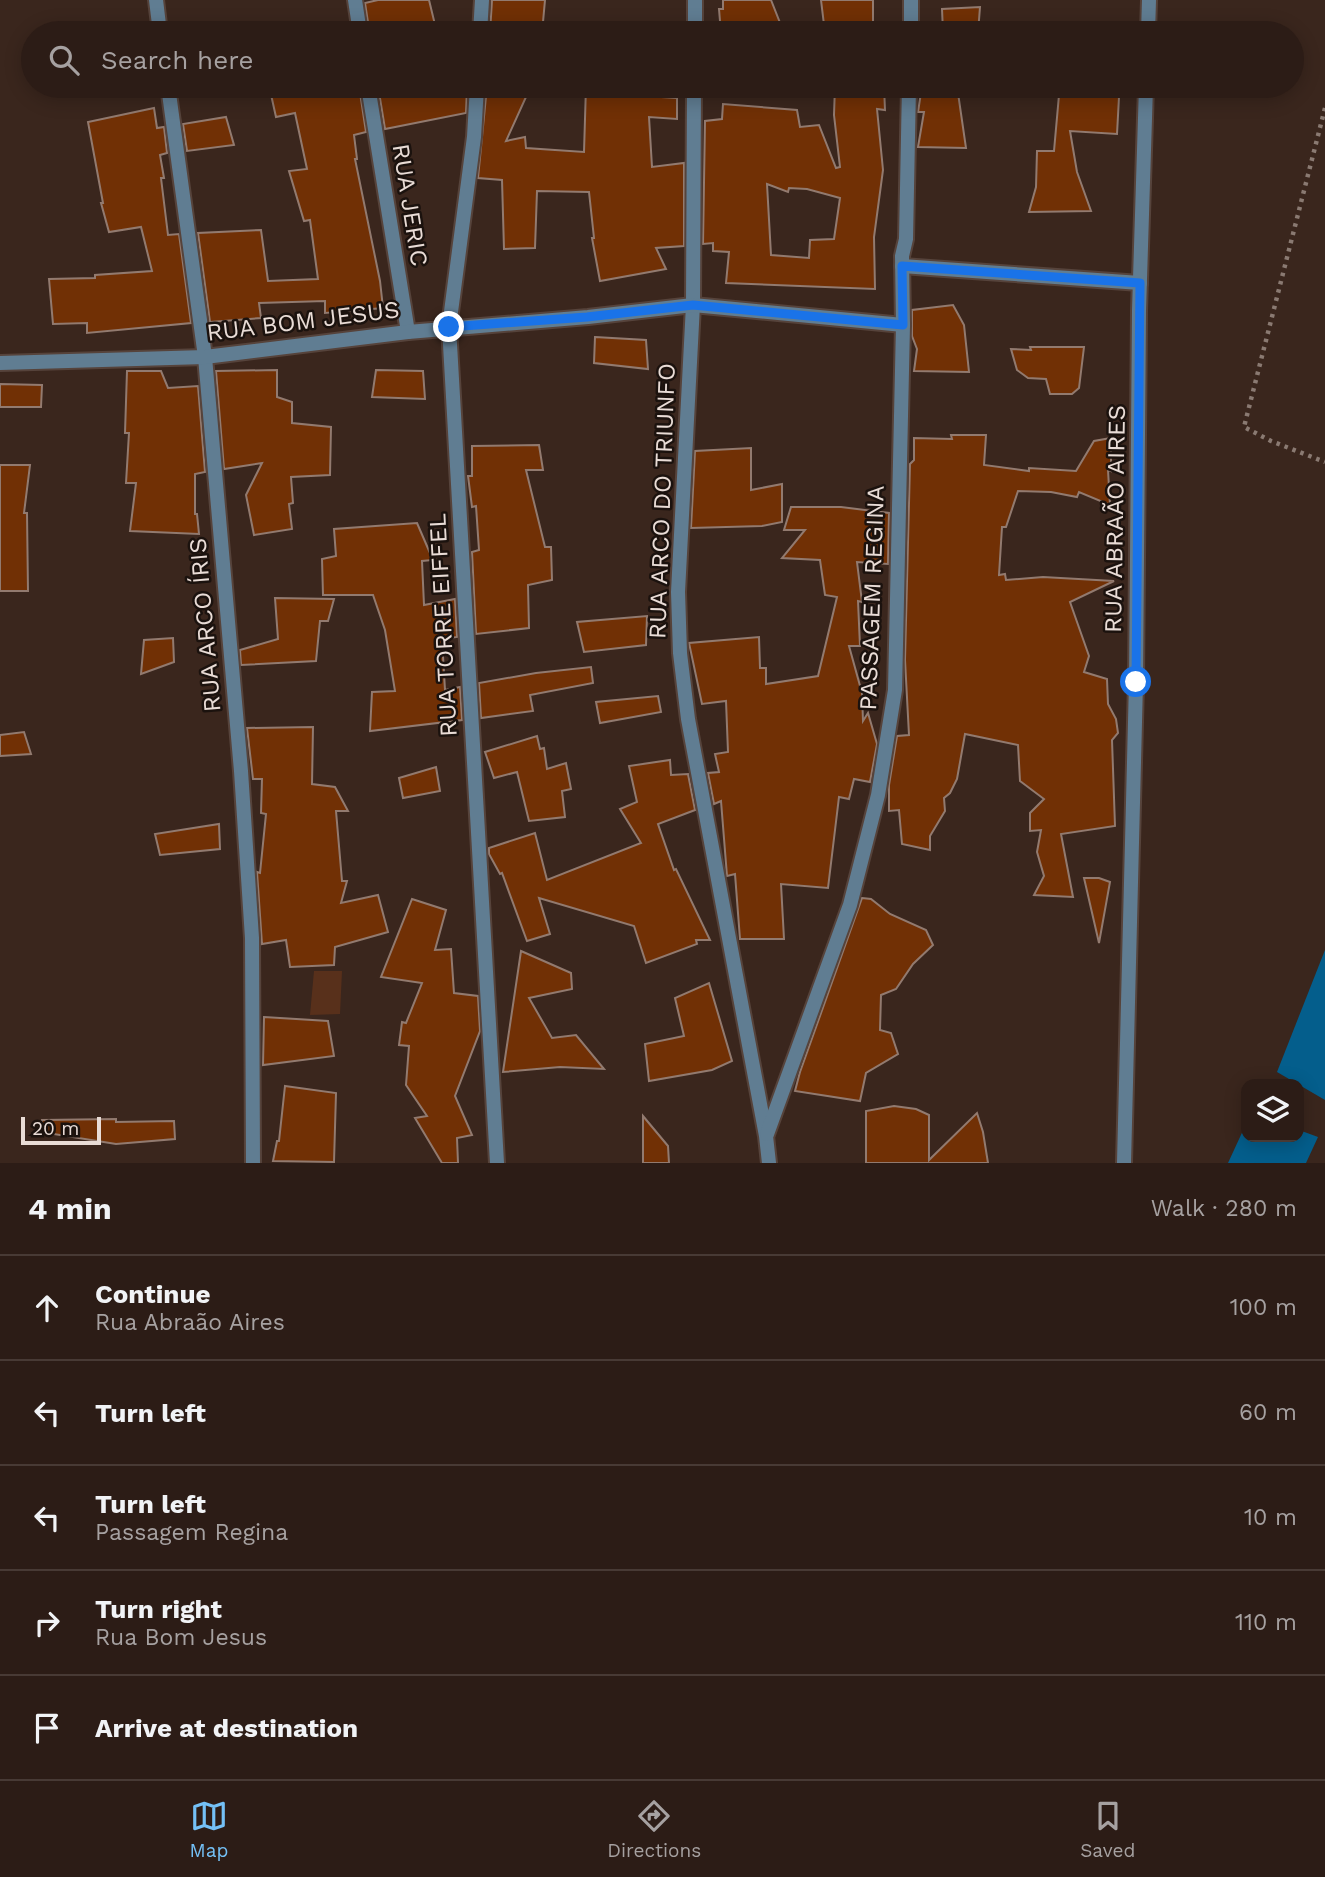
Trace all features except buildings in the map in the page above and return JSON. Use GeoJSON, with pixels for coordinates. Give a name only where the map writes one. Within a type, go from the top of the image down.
{"type":"FeatureCollection","features":[{"type":"Feature","properties":{"kind":"street"},"geometry":{"type":"LineString","coordinates":[[156,0],[159,21]]}},
{"type":"Feature","properties":{"kind":"street"},"geometry":{"type":"LineString","coordinates":[[355,0],[358,21]]}},
{"type":"Feature","properties":{"kind":"street"},"geometry":{"type":"LineString","coordinates":[[481,21],[482,0]]}},
{"type":"Feature","properties":{"kind":"street"},"geometry":{"type":"LineString","coordinates":[[695,0],[695,21]]}},
{"type":"Feature","properties":{"kind":"street"},"geometry":{"type":"LineString","coordinates":[[911,0],[911,21]]}},
{"type":"Feature","properties":{"kind":"street"},"geometry":{"type":"LineString","coordinates":[[1148,21],[1149,0]]}},
{"type":"Feature","properties":{"kind":"street","name":"RUA ARCO ÍRIS"},"geometry":{"type":"LineString","coordinates":[[169,98],[205,357],[241,771],[252,938],[253,1163]]}},
{"type":"Feature","properties":{"kind":"street","name":"RUA JERIC"},"geometry":{"type":"LineString","coordinates":[[370,98],[408,332]]}},
{"type":"Feature","properties":{"kind":"street","name":"RUA TORRE EIFFEL"},"geometry":{"type":"LineString","coordinates":[[476,98],[474,137],[449,327],[497,1163]]}},
{"type":"Feature","properties":{"kind":"street","name":"RUA ARCO DO TRIUNFO"},"geometry":{"type":"LineString","coordinates":[[694,98],[693,305],[678,592],[680,653],[688,719],[769,1163]]}},
{"type":"Feature","properties":{"kind":"street","name":"PASSAGEM REGINA"},"geometry":{"type":"LineString","coordinates":[[766,1136],[850,905],[878,795],[894,690],[903,325],[902,266],[906,239],[909,98]]}},
{"type":"Feature","properties":{"kind":"street","name":"RUA ABRAÃO AIRES"},"geometry":{"type":"LineString","coordinates":[[1124,1163],[1136,682],[1140,283],[1146,98]]}},
{"type":"Feature","properties":{"kind":"street"},"geometry":{"type":"LineString","coordinates":[[902,266],[1140,283]]}},
{"type":"Feature","properties":{"kind":"street","name":"RUA BOM JESUS"},"geometry":{"type":"LineString","coordinates":[[0,363],[205,357],[449,327],[587,317],[693,305],[903,325]]}},
{"type":"Feature","properties":{"kind":"path"},"geometry":{"type":"LineString","coordinates":[[1325,108],[1244,427],[1271,441],[1325,462]]}},
{"type":"Feature","properties":{"kind":"shaded area"},"geometry":{"type":"Polygon","coordinates":[[[314,971],[342,971],[340,1014],[310,1015],[314,971]]]}},
{"type":"Feature","properties":{"kind":"water"},"geometry":{"type":"Polygon","coordinates":[[[1325,950],[1325,1100],[1304,1088],[1304,1079],[1289,1079],[1277,1072],[1325,950]]]}},
{"type":"Feature","properties":{"kind":"water"},"geometry":{"type":"Polygon","coordinates":[[[1304,1132],[1318,1137],[1306,1163],[1228,1163],[1241,1135],[1241,1142],[1304,1142],[1304,1132]]]}},
{"type":"Feature","properties":{"kind":"route"},"geometry":{"type":"LineString","coordinates":[[449,327],[587,317],[693,305],[903,325],[902,266],[1140,283],[1136,682]]}}]}
